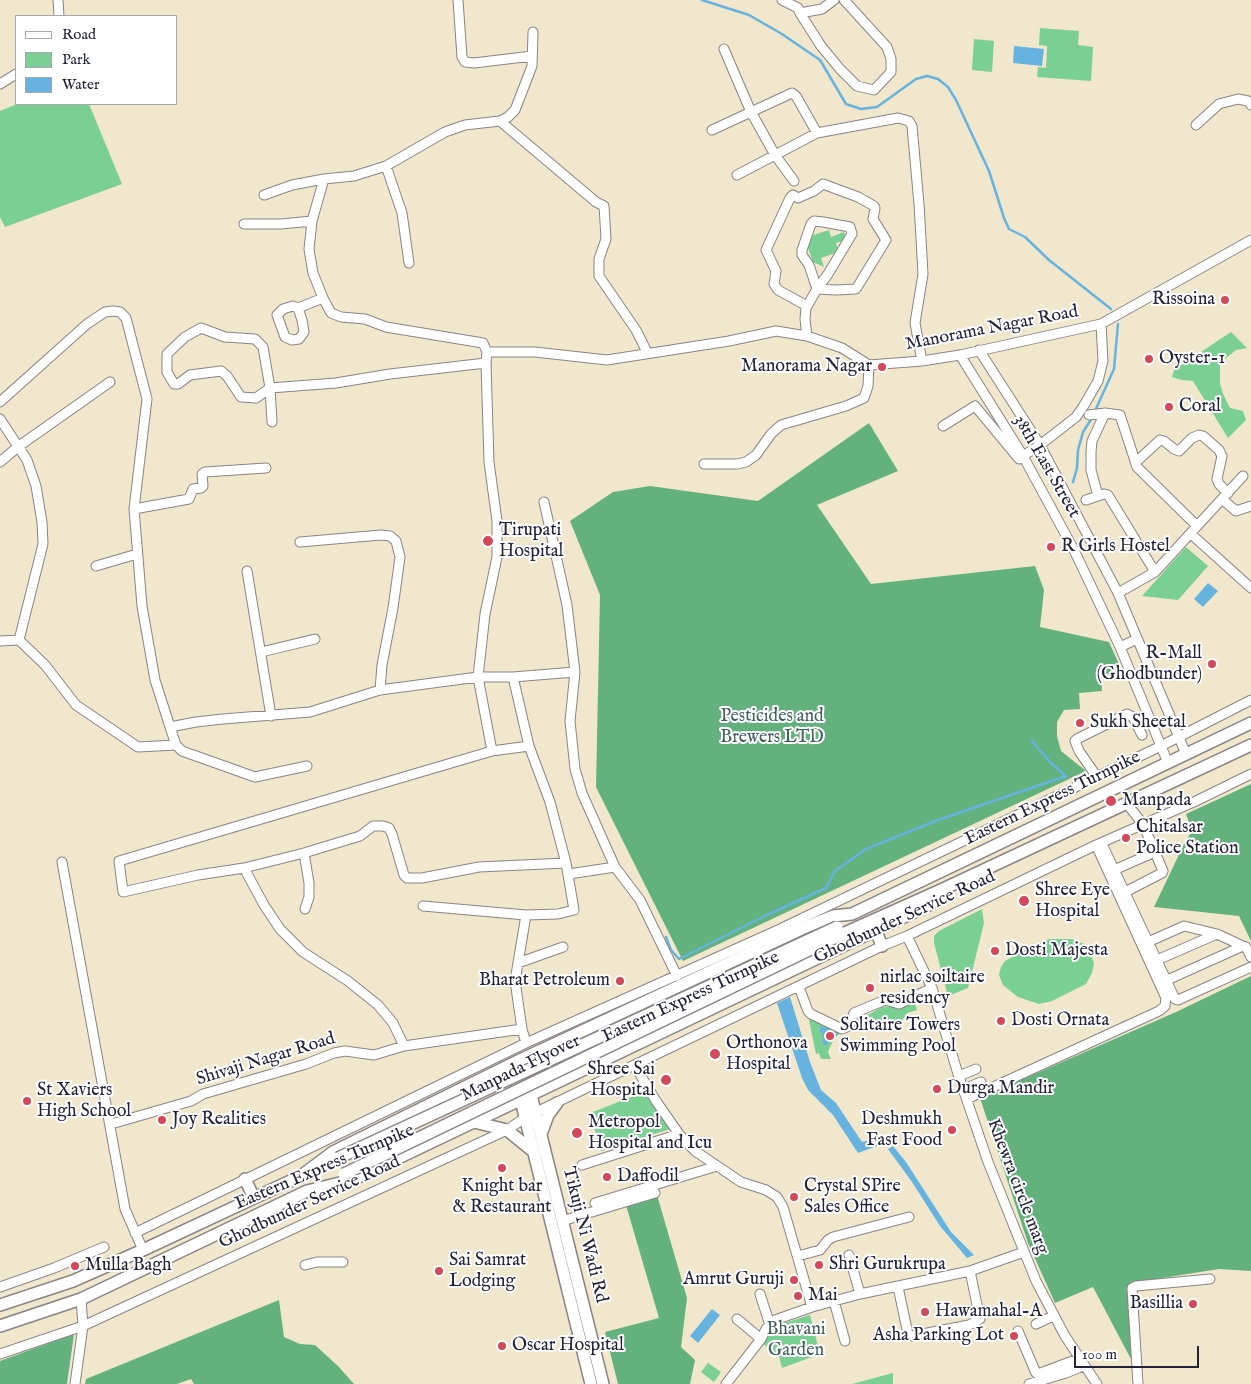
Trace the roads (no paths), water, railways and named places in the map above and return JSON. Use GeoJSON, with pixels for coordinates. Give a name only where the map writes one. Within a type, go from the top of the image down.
{"type":"FeatureCollection","features":[{"type":"Feature","properties":{"kind":"main road","name":"Eastern Express Turnpike"},"geometry":{"type":"LineString","coordinates":[[0,1306],[73,1281],[143,1250],[301,1176],[333,1152],[781,933],[833,916],[852,914],[1251,723]]}},
{"type":"Feature","properties":{"kind":"main road","name":"Eastern Express Turnpike"},"geometry":{"type":"LineString","coordinates":[[0,1326],[81,1299],[307,1191],[352,1180],[931,904],[941,890],[1251,745]]}},
{"type":"Feature","properties":{"kind":"main road","name":"Manpada Flyover"},"geometry":{"type":"LineString","coordinates":[[301,1176],[837,931],[941,890]]}},
{"type":"Feature","properties":{"kind":"main road","name":"Manpada Flyover"},"geometry":{"type":"LineString","coordinates":[[307,1191],[837,931],[852,914]]}},
{"type":"Feature","properties":{"kind":"main road"},"geometry":{"type":"LineString","coordinates":[[876,931],[882,946]]}},
{"type":"Feature","properties":{"kind":"main road"},"geometry":{"type":"LineString","coordinates":[[608,1018],[623,1050]]}},
{"type":"Feature","properties":{"kind":"main road","name":"Tikuji Ni Wadi Rd"},"geometry":{"type":"LineString","coordinates":[[517,1061],[530,1115],[534,1152],[592,1384]]}},
{"type":"Feature","properties":{"kind":"main road"},"geometry":{"type":"LineString","coordinates":[[541,1136],[548,1115],[557,1103]]}},
{"type":"Feature","properties":{"kind":"main road","name":"Tikuji Ni Wadi Rd"},"geometry":{"type":"LineString","coordinates":[[530,1115],[541,1136],[603,1384]]}},
{"type":"Feature","properties":{"kind":"main road"},"geometry":{"type":"LineString","coordinates":[[474,1122],[508,1130],[534,1152]]}},
{"type":"Feature","properties":{"kind":"main road"},"geometry":{"type":"LineString","coordinates":[[245,1179],[254,1198]]}},
{"type":"Feature","properties":{"kind":"street"},"geometry":{"type":"LineString","coordinates":[[58,0],[59,15]]}},
{"type":"Feature","properties":{"kind":"street"},"geometry":{"type":"LineString","coordinates":[[458,0],[462,57],[465,62],[474,63],[532,56]]}},
{"type":"Feature","properties":{"kind":"street"},"geometry":{"type":"LineString","coordinates":[[782,0],[798,7],[822,9],[834,0]]}},
{"type":"Feature","properties":{"kind":"street"},"geometry":{"type":"LineString","coordinates":[[798,7],[821,46],[840,69],[857,86],[874,90],[891,72],[891,59],[887,46],[844,0]]}},
{"type":"Feature","properties":{"kind":"street"},"geometry":{"type":"LineString","coordinates":[[264,195],[292,185],[354,176],[386,166],[445,132],[465,125],[500,121],[508,117],[515,110],[532,66],[533,32]]}},
{"type":"Feature","properties":{"kind":"street"},"geometry":{"type":"LineString","coordinates":[[724,49],[751,112],[775,155],[794,181]]}},
{"type":"Feature","properties":{"kind":"street"},"geometry":{"type":"LineString","coordinates":[[0,84],[15,75]]}},
{"type":"Feature","properties":{"kind":"street"},"geometry":{"type":"LineString","coordinates":[[712,130],[792,93],[796,96],[817,133]]}},
{"type":"Feature","properties":{"kind":"street"},"geometry":{"type":"LineString","coordinates":[[1196,125],[1219,104],[1238,99],[1248,101],[1251,104]]}},
{"type":"Feature","properties":{"kind":"street"},"geometry":{"type":"LineString","coordinates":[[737,175],[817,133],[898,118],[905,119],[911,123],[922,254],[922,274],[916,323],[922,361]]}},
{"type":"Feature","properties":{"kind":"street"},"geometry":{"type":"LineString","coordinates":[[500,121],[596,202],[604,206],[606,239],[599,259],[599,276],[632,324],[647,352]]}},
{"type":"Feature","properties":{"kind":"street"},"geometry":{"type":"LineString","coordinates":[[386,166],[402,213],[408,263]]}},
{"type":"Feature","properties":{"kind":"street"},"geometry":{"type":"LineString","coordinates":[[324,179],[312,221],[308,249],[313,273],[331,313],[341,317],[365,319],[386,327],[483,342],[487,352],[489,462],[497,521],[497,557],[485,614],[478,677],[492,751]]}},
{"type":"Feature","properties":{"kind":"street"},"geometry":{"type":"LineString","coordinates":[[807,306],[778,290],[774,284],[776,271],[766,250],[790,198],[793,196],[798,198],[814,191],[823,184],[858,197],[874,206],[873,220],[886,240],[856,289],[817,289]]}},
{"type":"Feature","properties":{"kind":"street"},"geometry":{"type":"LineString","coordinates":[[244,224],[282,224],[312,221]]}},
{"type":"Feature","properties":{"kind":"street"},"geometry":{"type":"LineString","coordinates":[[807,336],[805,319],[807,306],[852,234],[850,227],[814,221],[812,224],[802,250],[802,256],[809,265],[817,289]]}},
{"type":"Feature","properties":{"kind":"street","name":"Manorama Nagar Road"},"geometry":{"type":"LineString","coordinates":[[869,366],[960,355],[1101,324],[1251,240]]}},
{"type":"Feature","properties":{"kind":"street"},"geometry":{"type":"LineString","coordinates":[[298,308],[323,298]]}},
{"type":"Feature","properties":{"kind":"street"},"geometry":{"type":"LineString","coordinates":[[0,402],[87,324],[105,312],[120,312],[126,318],[147,399],[134,508],[142,606],[155,680],[176,745],[182,751],[255,777],[307,766]]}},
{"type":"Feature","properties":{"kind":"street"},"geometry":{"type":"LineString","coordinates":[[943,426],[976,406],[1021,457],[1040,445],[1076,417],[1084,407],[1098,381],[1103,360],[1101,324]]}},
{"type":"Feature","properties":{"kind":"street"},"geometry":{"type":"LineString","coordinates":[[272,422],[270,388],[263,347],[255,339],[225,337],[201,328],[185,337],[167,354],[167,372],[174,384],[178,384],[190,375],[221,371],[228,376],[241,396],[246,398],[256,398],[270,388],[336,383],[390,374],[486,363]]}},
{"type":"Feature","properties":{"kind":"street"},"geometry":{"type":"LineString","coordinates":[[487,352],[535,352],[607,360],[647,352],[729,341],[776,331],[807,336],[842,348],[869,366],[868,386],[864,398],[846,406],[781,425],[771,434],[756,455],[746,462],[737,464],[704,464]]}},
{"type":"Feature","properties":{"kind":"street","name":"38th East Street"},"geometry":{"type":"LineString","coordinates":[[979,350],[1040,445],[1118,593],[1186,754]]}},
{"type":"Feature","properties":{"kind":"street","name":"38th East Street"},"geometry":{"type":"LineString","coordinates":[[960,355],[1074,550],[1120,647],[1168,763]]}},
{"type":"Feature","properties":{"kind":"street"},"geometry":{"type":"LineString","coordinates":[[0,462],[19,446],[110,382]]}},
{"type":"Feature","properties":{"kind":"street"},"geometry":{"type":"LineString","coordinates":[[1098,496],[1091,470],[1091,452],[1092,441],[1105,413]]}},
{"type":"Feature","properties":{"kind":"street"},"geometry":{"type":"LineString","coordinates":[[1089,415],[1105,413],[1120,415],[1123,419],[1137,467],[1197,526]]}},
{"type":"Feature","properties":{"kind":"street"},"geometry":{"type":"LineString","coordinates":[[0,420],[28,460],[36,486],[42,522],[43,544],[19,640]]}},
{"type":"Feature","properties":{"kind":"street"},"geometry":{"type":"LineString","coordinates":[[1136,462],[1160,440],[1164,441],[1174,450],[1179,451],[1192,438],[1199,435],[1203,436],[1219,450],[1222,456],[1217,479],[1225,496],[1236,511],[1251,506]]}},
{"type":"Feature","properties":{"kind":"street"},"geometry":{"type":"LineString","coordinates":[[134,508],[189,499],[193,489],[203,486],[202,474],[205,472],[266,468]]}},
{"type":"Feature","properties":{"kind":"street"},"geometry":{"type":"LineString","coordinates":[[1118,593],[1155,572],[1243,476]]}},
{"type":"Feature","properties":{"kind":"street"},"geometry":{"type":"LineString","coordinates":[[1086,500],[1104,494],[1108,495],[1155,572]]}},
{"type":"Feature","properties":{"kind":"street"},"geometry":{"type":"LineString","coordinates":[[544,502],[567,605],[575,672],[570,721],[575,770],[582,793],[615,867],[640,900],[677,976]]}},
{"type":"Feature","properties":{"kind":"street"},"geometry":{"type":"LineString","coordinates":[[1190,534],[1251,588]]}},
{"type":"Feature","properties":{"kind":"street"},"geometry":{"type":"LineString","coordinates":[[300,542],[381,535],[390,536],[396,541],[400,557],[382,666],[380,690]]}},
{"type":"Feature","properties":{"kind":"street"},"geometry":{"type":"LineString","coordinates":[[96,566],[137,554]]}},
{"type":"Feature","properties":{"kind":"street"},"geometry":{"type":"LineString","coordinates":[[247,571],[271,716]]}},
{"type":"Feature","properties":{"kind":"street"},"geometry":{"type":"LineString","coordinates":[[260,652],[315,639]]}},
{"type":"Feature","properties":{"kind":"street"},"geometry":{"type":"LineString","coordinates":[[1120,647],[1137,639]]}},
{"type":"Feature","properties":{"kind":"street"},"geometry":{"type":"LineString","coordinates":[[0,641],[19,640],[45,666],[76,706],[138,747],[176,745]]}},
{"type":"Feature","properties":{"kind":"street"},"geometry":{"type":"LineString","coordinates":[[170,728],[223,718],[310,712],[380,690],[478,677],[513,677],[575,672]]}},
{"type":"Feature","properties":{"kind":"street"},"geometry":{"type":"LineString","coordinates":[[423,906],[526,915],[558,914],[574,910],[566,862],[550,802],[529,746],[513,677]]}},
{"type":"Feature","properties":{"kind":"street"},"geometry":{"type":"LineString","coordinates":[[135,1233],[526,1043],[677,976],[781,933],[1251,700]]}},
{"type":"Feature","properties":{"kind":"street"},"geometry":{"type":"LineString","coordinates":[[1097,777],[1079,751],[1075,741],[1077,738],[1127,714],[1134,717],[1142,735]]}},
{"type":"Feature","properties":{"kind":"street"},"geometry":{"type":"LineString","coordinates":[[529,746],[492,751],[118,861],[123,892],[198,875],[244,868],[304,853],[360,836],[374,826],[384,826],[392,834],[404,876],[407,878],[422,878],[479,867],[566,862]]}},
{"type":"Feature","properties":{"kind":"street","name":"Ghodbunder Service Road"},"geometry":{"type":"LineString","coordinates":[[0,1354],[83,1326],[508,1130],[530,1115],[882,946],[1251,774]]}},
{"type":"Feature","properties":{"kind":"street"},"geometry":{"type":"LineString","coordinates":[[1125,892],[1163,871],[1143,824],[1127,804]]}},
{"type":"Feature","properties":{"kind":"street"},"geometry":{"type":"LineString","coordinates":[[1098,844],[1125,892],[1175,1000],[1251,967]]}},
{"type":"Feature","properties":{"kind":"street"},"geometry":{"type":"LineString","coordinates":[[967,1099],[1150,1015],[1165,1006],[1166,998],[1098,844]]}},
{"type":"Feature","properties":{"kind":"street"},"geometry":{"type":"LineString","coordinates":[[1114,870],[1155,852]]}},
{"type":"Feature","properties":{"kind":"street"},"geometry":{"type":"LineString","coordinates":[[304,853],[309,883],[309,897],[305,909]]}},
{"type":"Feature","properties":{"kind":"street"},"geometry":{"type":"LineString","coordinates":[[62,862],[125,1209],[143,1250]]}},
{"type":"Feature","properties":{"kind":"street"},"geometry":{"type":"LineString","coordinates":[[569,874],[615,867]]}},
{"type":"Feature","properties":{"kind":"street"},"geometry":{"type":"LineString","coordinates":[[244,868],[264,905],[280,929],[303,952],[348,981],[378,1005],[393,1023],[404,1046]]}},
{"type":"Feature","properties":{"kind":"street"},"geometry":{"type":"LineString","coordinates":[[526,915],[515,981],[526,1043]]}},
{"type":"Feature","properties":{"kind":"street"},"geometry":{"type":"LineString","coordinates":[[1148,942],[1184,926],[1217,934],[1246,947],[1251,957]]}},
{"type":"Feature","properties":{"kind":"street"},"geometry":{"type":"LineString","coordinates":[[1157,960],[1217,934]]}},
{"type":"Feature","properties":{"kind":"street","name":"Khewra circle marg"},"geometry":{"type":"LineString","coordinates":[[907,936],[932,988],[988,1162],[1024,1252],[1054,1316],[1096,1384]]}},
{"type":"Feature","properties":{"kind":"street"},"geometry":{"type":"LineString","coordinates":[[1165,981],[1243,946]]}},
{"type":"Feature","properties":{"kind":"street"},"geometry":{"type":"LineString","coordinates":[[518,963],[563,947]]}},
{"type":"Feature","properties":{"kind":"street"},"geometry":{"type":"LineString","coordinates":[[799,987],[808,1011],[811,1014],[842,1029],[849,1026],[854,1013],[885,1000],[899,1004],[932,988]]}},
{"type":"Feature","properties":{"kind":"street","name":"Shivaji Nagar Road"},"geometry":{"type":"LineString","coordinates":[[111,1124],[191,1102],[203,1094],[306,1064],[334,1052],[374,1055],[404,1046],[522,1029]]}},
{"type":"Feature","properties":{"kind":"street"},"geometry":{"type":"LineString","coordinates":[[637,1065],[656,1101],[679,1134],[694,1151],[741,1182],[766,1190],[777,1197],[783,1207],[812,1307]]}},
{"type":"Feature","properties":{"kind":"street"},"geometry":{"type":"LineString","coordinates":[[959,1076],[976,1069]]}},
{"type":"Feature","properties":{"kind":"street"},"geometry":{"type":"LineString","coordinates":[[964,1089],[981,1082]]}},
{"type":"Feature","properties":{"kind":"street"},"geometry":{"type":"LineString","coordinates":[[582,1164],[679,1134]]}},
{"type":"Feature","properties":{"kind":"street"},"geometry":{"type":"LineString","coordinates":[[594,1203],[717,1166]]}},
{"type":"Feature","properties":{"kind":"street"},"geometry":{"type":"LineString","coordinates":[[562,1221],[655,1193]]}},
{"type":"Feature","properties":{"kind":"street"},"geometry":{"type":"LineString","coordinates":[[798,1256],[820,1250],[833,1237],[909,1217]]}},
{"type":"Feature","properties":{"kind":"street"},"geometry":{"type":"LineString","coordinates":[[0,1287],[54,1268],[104,1247]]}},
{"type":"Feature","properties":{"kind":"street"},"geometry":{"type":"LineString","coordinates":[[726,1384],[766,1329],[775,1320],[812,1307],[860,1294],[970,1271],[1024,1252]]}},
{"type":"Feature","properties":{"kind":"street"},"geometry":{"type":"LineString","coordinates":[[849,1255],[860,1294]]}},
{"type":"Feature","properties":{"kind":"street"},"geometry":{"type":"LineString","coordinates":[[305,1265],[317,1262],[343,1262]]}},
{"type":"Feature","properties":{"kind":"street"},"geometry":{"type":"LineString","coordinates":[[898,1287],[908,1334],[912,1336],[968,1325],[980,1319],[970,1271]]}},
{"type":"Feature","properties":{"kind":"street"},"geometry":{"type":"LineString","coordinates":[[1138,1384],[1132,1288],[1136,1286],[1210,1279]]}},
{"type":"Feature","properties":{"kind":"street"},"geometry":{"type":"LineString","coordinates":[[760,1294],[770,1325]]}},
{"type":"Feature","properties":{"kind":"street"},"geometry":{"type":"LineString","coordinates":[[75,1384],[83,1326],[81,1299]]}},
{"type":"Feature","properties":{"kind":"street"},"geometry":{"type":"LineString","coordinates":[[834,1301],[844,1341]]}},
{"type":"Feature","properties":{"kind":"street"},"geometry":{"type":"LineString","coordinates":[[1036,1324],[1054,1316]]}},
{"type":"Feature","properties":{"kind":"street"},"geometry":{"type":"LineString","coordinates":[[737,1319],[761,1338]]}},
{"type":"Feature","properties":{"kind":"street"},"geometry":{"type":"LineString","coordinates":[[1018,1331],[1036,1374],[1081,1362]]}},
{"type":"Feature","properties":{"kind":"street"},"geometry":{"type":"LineString","coordinates":[[1028,1384],[1066,1373],[1081,1362]]}},
{"type":"Feature","properties":{"kind":"water"},"geometry":{"type":"Polygon","coordinates":[[[1014,46],[1044,49],[1042,66],[1013,63],[1014,46]]]}},
{"type":"Feature","properties":{"kind":"water"},"geometry":{"type":"Polygon","coordinates":[[[1208,583],[1218,591],[1203,607],[1194,599],[1208,583]]]}},
{"type":"Feature","properties":{"kind":"water"},"geometry":{"type":"Polygon","coordinates":[[[790,997],[810,1062],[821,1090],[836,1103],[862,1142],[881,1137],[888,1142],[858,1153],[833,1115],[808,1090],[802,1078],[777,1003],[790,997]]]}},
{"type":"Feature","properties":{"kind":"water","name":"Solitaire Towers Swimming Pool"},"geometry":{"type":"Polygon","coordinates":[[[821,1026],[838,1033],[836,1037],[830,1038],[829,1043],[825,1046],[823,1034],[819,1031],[821,1026]]]}},
{"type":"Feature","properties":{"kind":"water"},"geometry":{"type":"Polygon","coordinates":[[[893,1146],[906,1162],[951,1232],[974,1255],[967,1258],[940,1226],[888,1149],[893,1146]]]}},
{"type":"Feature","properties":{"kind":"water"},"geometry":{"type":"Polygon","coordinates":[[[712,1309],[720,1315],[698,1343],[690,1336],[712,1309]]]}},
{"type":"Feature","properties":{"kind":"waterway"},"geometry":{"type":"LineString","coordinates":[[702,0],[749,15],[782,34],[820,60],[846,104],[861,109],[877,107],[916,79],[927,76],[938,79],[948,87],[956,100],[989,171],[1009,229],[1025,237],[1049,260],[1111,309]]}},
{"type":"Feature","properties":{"kind":"waterway"},"geometry":{"type":"LineString","coordinates":[[1095,411],[1114,369],[1118,324]]}},
{"type":"Feature","properties":{"kind":"waterway"},"geometry":{"type":"LineString","coordinates":[[1073,482],[1083,432],[1092,418]]}},
{"type":"Feature","properties":{"kind":"waterway"},"geometry":{"type":"LineString","coordinates":[[666,937],[671,950],[679,959],[826,888],[835,871],[866,849],[938,820],[1066,776],[1051,763],[1032,741]]}},
{"type":"Feature","properties":{"kind":"place","name":"Rissoina"},"geometry":{"type":"Point","coordinates":[1225,300]}},
{"type":"Feature","properties":{"kind":"place","name":"Oyster-1"},"geometry":{"type":"Point","coordinates":[1149,359]}},
{"type":"Feature","properties":{"kind":"place","name":"Manorama Nagar"},"geometry":{"type":"Point","coordinates":[882,367]}},
{"type":"Feature","properties":{"kind":"place","name":"Coral"},"geometry":{"type":"Point","coordinates":[1169,407]}},
{"type":"Feature","properties":{"kind":"place","name":"Tirupati Hospital"},"geometry":{"type":"Point","coordinates":[488,541]}},
{"type":"Feature","properties":{"kind":"place","name":"R Girls Hostel"},"geometry":{"type":"Point","coordinates":[1051,547]}},
{"type":"Feature","properties":{"kind":"place","name":"R-Mall (Ghodbunder)"},"geometry":{"type":"Point","coordinates":[1212,664]}},
{"type":"Feature","properties":{"kind":"place","name":"Sukh Sheetal"},"geometry":{"type":"Point","coordinates":[1080,723]}},
{"type":"Feature","properties":{"kind":"place","name":"Manpada"},"geometry":{"type":"Point","coordinates":[1111,801]}},
{"type":"Feature","properties":{"kind":"place","name":"Chitalsar Police Station"},"geometry":{"type":"Point","coordinates":[1126,838]}},
{"type":"Feature","properties":{"kind":"place","name":"Shree Eye Hospital"},"geometry":{"type":"Point","coordinates":[1024,901]}},
{"type":"Feature","properties":{"kind":"place","name":"Dosti Majesta"},"geometry":{"type":"Point","coordinates":[995,951]}},
{"type":"Feature","properties":{"kind":"place","name":"Bharat Petroleum"},"geometry":{"type":"Point","coordinates":[620,981]}},
{"type":"Feature","properties":{"kind":"place","name":"nirlac soiltaire residency"},"geometry":{"type":"Point","coordinates":[870,988]}},
{"type":"Feature","properties":{"kind":"place","name":"Dosti Ornata"},"geometry":{"type":"Point","coordinates":[1001,1021]}},
{"type":"Feature","properties":{"kind":"place","name":"Solitaire Towers Swimming Pool"},"geometry":{"type":"Point","coordinates":[830,1036]}},
{"type":"Feature","properties":{"kind":"place","name":"Orthonova Hospital"},"geometry":{"type":"Point","coordinates":[715,1054]}},
{"type":"Feature","properties":{"kind":"place","name":"Shree Sai Hospital"},"geometry":{"type":"Point","coordinates":[666,1080]}},
{"type":"Feature","properties":{"kind":"place","name":"Durga Mandir"},"geometry":{"type":"Point","coordinates":[937,1089]}},
{"type":"Feature","properties":{"kind":"place","name":"St Xaviers High School"},"geometry":{"type":"Point","coordinates":[27,1101]}},
{"type":"Feature","properties":{"kind":"place","name":"Joy Realities"},"geometry":{"type":"Point","coordinates":[162,1120]}},
{"type":"Feature","properties":{"kind":"place","name":"Deshmukh Fast Food"},"geometry":{"type":"Point","coordinates":[952,1130]}},
{"type":"Feature","properties":{"kind":"place","name":"Metropol Hospital and Icu"},"geometry":{"type":"Point","coordinates":[577,1133]}},
{"type":"Feature","properties":{"kind":"place","name":"Knight bar & Restaurant"},"geometry":{"type":"Point","coordinates":[502,1168]}},
{"type":"Feature","properties":{"kind":"place","name":"Daffodil"},"geometry":{"type":"Point","coordinates":[607,1177]}},
{"type":"Feature","properties":{"kind":"place","name":"Crystal SPire Sales Office"},"geometry":{"type":"Point","coordinates":[794,1197]}},
{"type":"Feature","properties":{"kind":"place","name":"Shri Gurukrupa"},"geometry":{"type":"Point","coordinates":[819,1265]}},
{"type":"Feature","properties":{"kind":"place","name":"Mulla Bagh"},"geometry":{"type":"Point","coordinates":[75,1266]}},
{"type":"Feature","properties":{"kind":"place","name":"Sai Samrat Lodging"},"geometry":{"type":"Point","coordinates":[439,1271]}},
{"type":"Feature","properties":{"kind":"place","name":"Amrut Guruji"},"geometry":{"type":"Point","coordinates":[794,1280]}},
{"type":"Feature","properties":{"kind":"place","name":"Mai"},"geometry":{"type":"Point","coordinates":[798,1296]}},
{"type":"Feature","properties":{"kind":"place","name":"Basillia"},"geometry":{"type":"Point","coordinates":[1193,1304]}},
{"type":"Feature","properties":{"kind":"place","name":"Hawamahal-A"},"geometry":{"type":"Point","coordinates":[925,1312]}},
{"type":"Feature","properties":{"kind":"place","name":"Asha Parking Lot"},"geometry":{"type":"Point","coordinates":[1014,1336]}},
{"type":"Feature","properties":{"kind":"place","name":"Oscar Hospital"},"geometry":{"type":"Point","coordinates":[502,1346]}},
{"type":"Feature","properties":{"kind":"park label","name":"Pesticides and Brewers LTD"},"geometry":{"type":"Point","coordinates":[772,728]}},
{"type":"Feature","properties":{"kind":"park label","name":"Bhavani Garden"},"geometry":{"type":"Point","coordinates":[796,1340]}}]}
